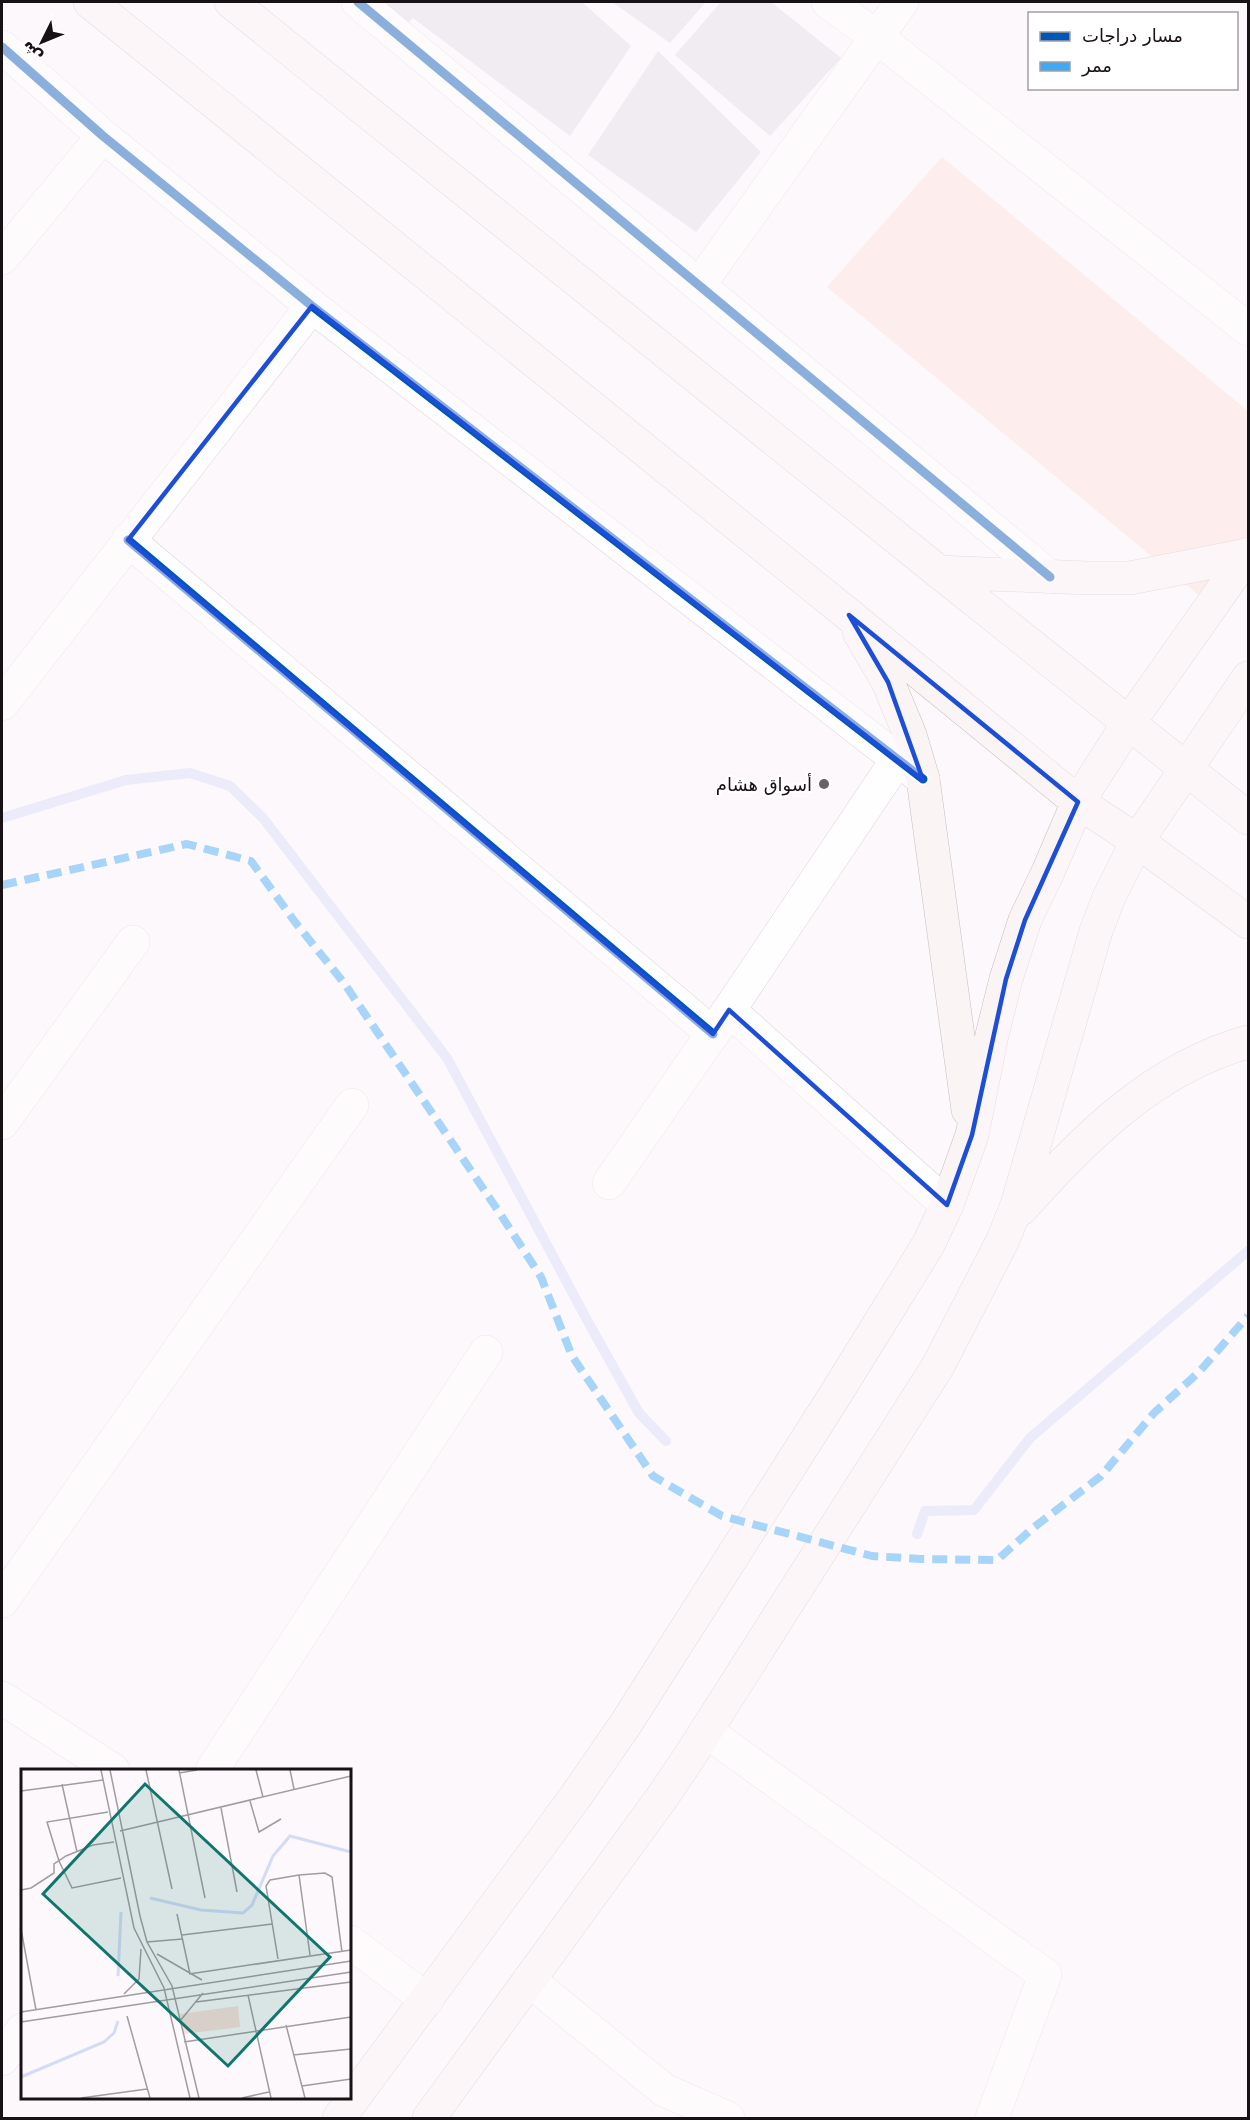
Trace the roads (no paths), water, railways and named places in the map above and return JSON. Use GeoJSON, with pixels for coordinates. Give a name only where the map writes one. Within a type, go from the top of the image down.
{"type":"FeatureCollection","features":[{"type":"Feature","properties":{"kind":"main road"},"geometry":{"type":"LineString","coordinates":[[90,2],[1078,802],[1137,841],[1248,922]]}},
{"type":"Feature","properties":{"kind":"main road"},"geometry":{"type":"LineString","coordinates":[[231,2],[1248,818]]}},
{"type":"Feature","properties":{"kind":"main road"},"geometry":{"type":"LineString","coordinates":[[939,572],[1130,578],[1248,554]]}},
{"type":"Feature","properties":{"kind":"main road"},"geometry":{"type":"LineString","coordinates":[[339,2118],[626,1725],[928,1245],[946,1205],[972,1135],[992,1035],[1006,979],[1025,920],[1078,802],[1128,724],[1248,554]]}},
{"type":"Feature","properties":{"kind":"main road"},"geometry":{"type":"LineString","coordinates":[[849,615],[888,682],[910,735],[923,779],[972,1135]]}},
{"type":"Feature","properties":{"kind":"main road"},"geometry":{"type":"LineString","coordinates":[[429,2118],[663,1796],[938,1366],[998,1250],[1011,1219],[1028,1172],[1096,931],[1109,897],[1137,841],[1248,678]]}},
{"type":"Feature","properties":{"kind":"main road"},"geometry":{"type":"LineString","coordinates":[[1011,1219],[1060,1165],[1143,1093],[1184,1066],[1223,1049],[1248,1042]]}},
{"type":"Feature","properties":{"kind":"street"},"geometry":{"type":"LineString","coordinates":[[358,2],[1050,577]]}},
{"type":"Feature","properties":{"kind":"street"},"geometry":{"type":"LineString","coordinates":[[828,2],[878,38],[1248,329]]}},
{"type":"Feature","properties":{"kind":"street"},"geometry":{"type":"LineString","coordinates":[[699,285],[902,2]]}},
{"type":"Feature","properties":{"kind":"street"},"geometry":{"type":"LineString","coordinates":[[2,47],[103,136],[312,306],[923,779]]}},
{"type":"Feature","properties":{"kind":"street"},"geometry":{"type":"LineString","coordinates":[[2,258],[103,136]]}},
{"type":"Feature","properties":{"kind":"street"},"geometry":{"type":"LineString","coordinates":[[2,705],[312,306]]}},
{"type":"Feature","properties":{"kind":"street"},"geometry":{"type":"LineString","coordinates":[[128,540],[946,1205]]}},
{"type":"Feature","properties":{"kind":"street"},"geometry":{"type":"LineString","coordinates":[[609,1183],[721,1022],[897,760]]}},
{"type":"Feature","properties":{"kind":"street"},"geometry":{"type":"LineString","coordinates":[[2,1123],[133,942]]}},
{"type":"Feature","properties":{"kind":"street"},"geometry":{"type":"LineString","coordinates":[[2,1601],[352,1105]]}},
{"type":"Feature","properties":{"kind":"street"},"geometry":{"type":"LineString","coordinates":[[213,1769],[486,1352]]}},
{"type":"Feature","properties":{"kind":"street"},"geometry":{"type":"LineString","coordinates":[[2,1698],[111,1769]]}},
{"type":"Feature","properties":{"kind":"street"},"geometry":{"type":"LineString","coordinates":[[706,1731],[1045,1975],[992,2118]]}},
{"type":"Feature","properties":{"kind":"street"},"geometry":{"type":"LineString","coordinates":[[351,1943],[427,2000]]}},
{"type":"Feature","properties":{"kind":"street"},"geometry":{"type":"LineString","coordinates":[[529,1980],[664,2090],[728,2118]]}},
{"type":"Feature","properties":{"kind":"street"},"geometry":{"type":"LineString","coordinates":[[2,2059],[21,2031]]}},
{"type":"Feature","properties":{"kind":"waterway"},"geometry":{"type":"LineString","coordinates":[[2,818],[126,780],[190,773],[230,786],[263,818],[447,1058],[639,1413],[666,1441]]}},
{"type":"Feature","properties":{"kind":"waterway"},"geometry":{"type":"LineString","coordinates":[[917,1534],[925,1511],[974,1510],[1030,1438],[1248,1251]]}},
{"type":"Feature","properties":{"kind":"place","name":"أسواق هشام"},"geometry":{"type":"Point","coordinates":[824,784]}}]}
